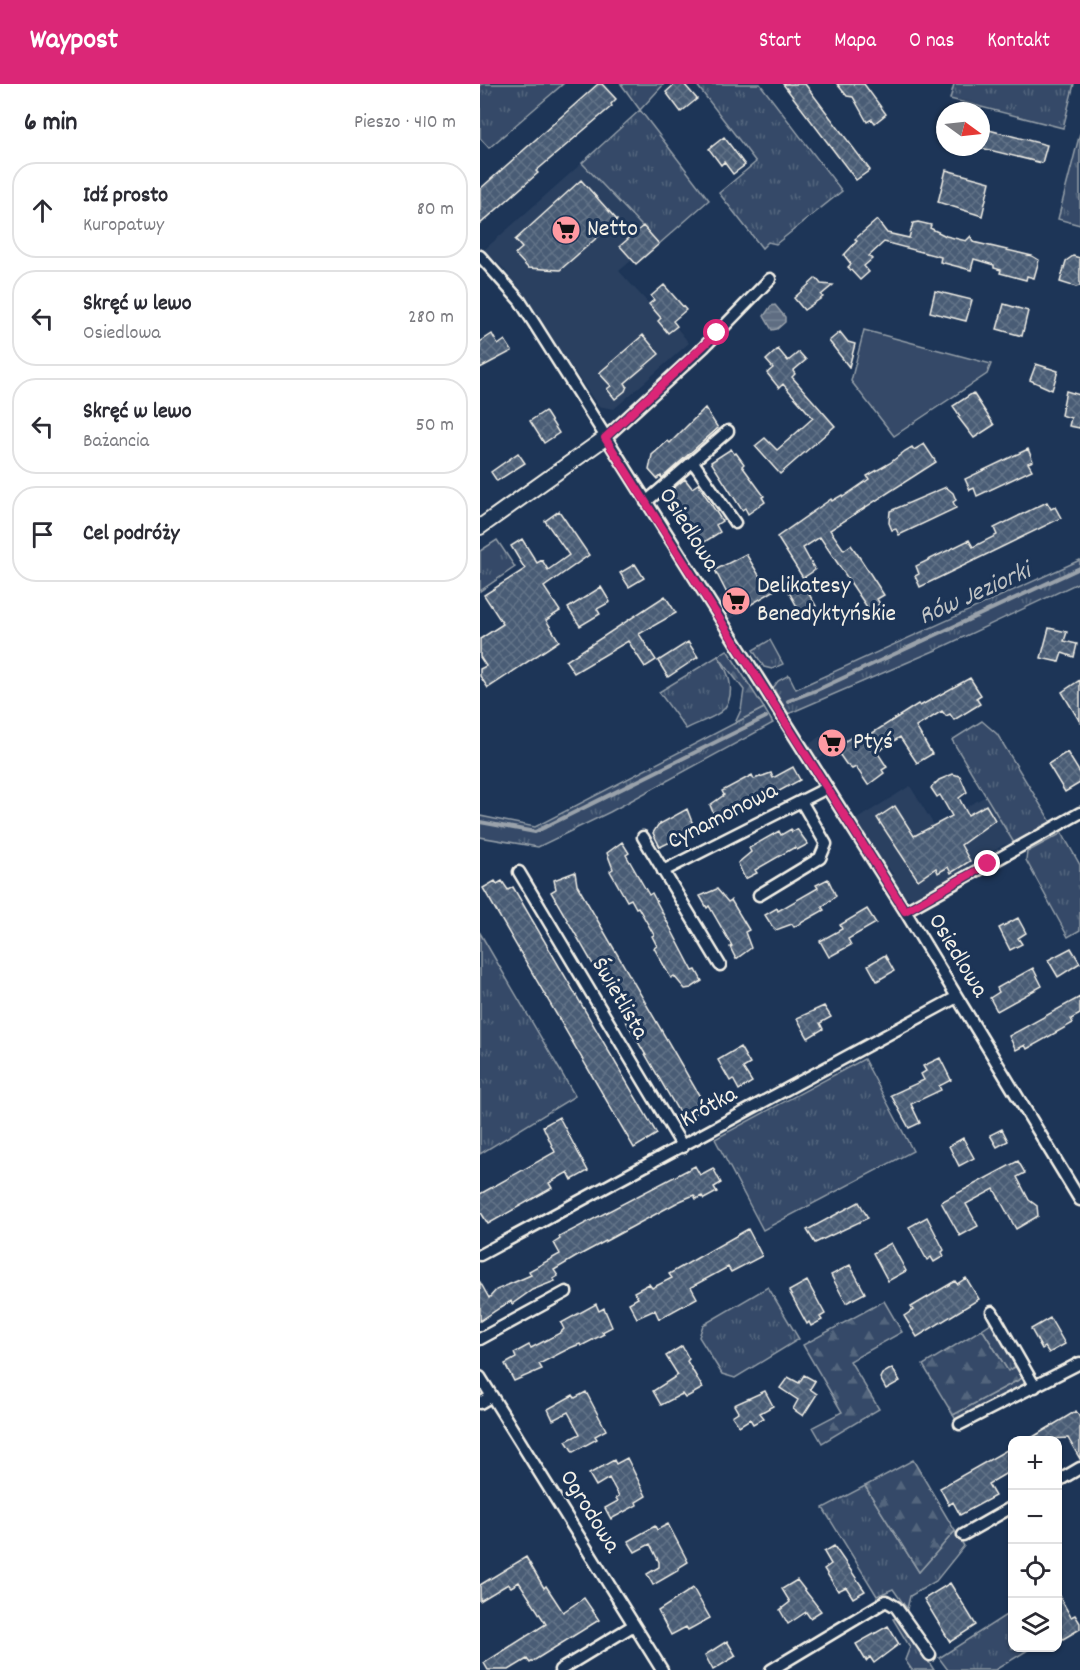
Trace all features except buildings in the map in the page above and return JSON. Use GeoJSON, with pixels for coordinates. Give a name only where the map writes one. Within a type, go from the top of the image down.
{"type":"FeatureCollection","features":[{"type":"Feature","properties":{"kind":"street","name":"Osiedlowa"},"geometry":{"type":"LineString","coordinates":[[480,256],[520,301],[905,911],[1080,1200]]}},
{"type":"Feature","properties":{"kind":"street"},"geometry":{"type":"LineString","coordinates":[[480,527],[605,438],[704,347],[770,279]]}},
{"type":"Feature","properties":{"kind":"street"},"geometry":{"type":"LineString","coordinates":[[646,502],[728,431]]}},
{"type":"Feature","properties":{"kind":"street"},"geometry":{"type":"LineString","coordinates":[[693,462],[735,523]]}},
{"type":"Feature","properties":{"kind":"street","name":"Cynamonowa"},"geometry":{"type":"LineString","coordinates":[[663,871],[827,788]]}},
{"type":"Feature","properties":{"kind":"street","name":"Cynamonowa"},"geometry":{"type":"LineString","coordinates":[[759,895],[820,858],[826,850],[826,844],[801,801]]}},
{"type":"Feature","properties":{"kind":"street"},"geometry":{"type":"LineString","coordinates":[[905,911],[1080,813]]}},
{"type":"Feature","properties":{"kind":"street","name":"Cynamonowa"},"geometry":{"type":"LineString","coordinates":[[643,837],[720,965]]}},
{"type":"Feature","properties":{"kind":"street","name":"Świetlista"},"geometry":{"type":"LineString","coordinates":[[519,872],[683,1147]]}},
{"type":"Feature","properties":{"kind":"street","name":"Krótka"},"geometry":{"type":"LineString","coordinates":[[480,1255],[957,997]]}},
{"type":"Feature","properties":{"kind":"street"},"geometry":{"type":"LineString","coordinates":[[480,1339],[566,1292]]}},
{"type":"Feature","properties":{"kind":"street"},"geometry":{"type":"LineString","coordinates":[[992,1312],[1035,1387]]}},
{"type":"Feature","properties":{"kind":"street"},"geometry":{"type":"LineString","coordinates":[[960,1424],[1080,1363]]}},
{"type":"Feature","properties":{"kind":"street","name":"Ogrodowa"},"geometry":{"type":"LineString","coordinates":[[480,1377],[662,1670]]}},
{"type":"Feature","properties":{"kind":"street"},"geometry":{"type":"LineString","coordinates":[[480,1403],[492,1396]]}},
{"type":"Feature","properties":{"kind":"street"},"geometry":{"type":"LineString","coordinates":[[1062,1479],[1080,1468]]}},
{"type":"Feature","properties":{"kind":"street"},"geometry":{"type":"LineString","coordinates":[[963,1534],[1008,1508]]}},
{"type":"Feature","properties":{"kind":"street"},"geometry":{"type":"LineString","coordinates":[[771,1670],[886,1601],[896,1607],[930,1655]]}},
{"type":"Feature","properties":{"kind":"street"},"geometry":{"type":"LineString","coordinates":[[560,1670],[634,1625]]}},
{"type":"Feature","properties":{"kind":"shaded area"},"geometry":{"type":"Polygon","coordinates":[[[582,163],[643,226],[620,246],[632,260],[619,271],[649,304],[654,300],[689,343],[614,409],[598,406],[504,269],[484,250],[582,163]]]}},
{"type":"Feature","properties":{"kind":"shaded area"},"geometry":{"type":"Polygon","coordinates":[[[775,305],[785,317],[785,322],[772,330],[764,316],[771,306],[775,305]]]}},
{"type":"Feature","properties":{"kind":"shaded area"},"geometry":{"type":"Polygon","coordinates":[[[736,588],[747,607],[727,622],[714,601],[736,588]]]}},
{"type":"Feature","properties":{"kind":"shaded area"},"geometry":{"type":"Polygon","coordinates":[[[829,730],[832,736],[836,733],[843,743],[817,760],[808,745],[829,730]]]}},
{"type":"Feature","properties":{"kind":"shaded area"},"geometry":{"type":"Polygon","coordinates":[[[910,786],[934,825],[986,796],[1014,843],[1003,845],[990,856],[913,898],[901,895],[890,878],[893,874],[887,866],[883,867],[854,821],[910,786]]]}},
{"type":"Feature","properties":{"kind":"green space"},"geometry":{"type":"Polygon","coordinates":[[[480,84],[563,84],[489,148],[480,138],[480,84]]]}},
{"type":"Feature","properties":{"kind":"green space"},"geometry":{"type":"Polygon","coordinates":[[[621,84],[664,84],[640,110],[621,84]]]}},
{"type":"Feature","properties":{"kind":"green space"},"geometry":{"type":"Polygon","coordinates":[[[696,84],[760,84],[842,191],[776,244],[768,242],[762,248],[719,193],[756,162],[696,84]]]}},
{"type":"Feature","properties":{"kind":"green space"},"geometry":{"type":"Polygon","coordinates":[[[954,84],[1074,84],[1063,128],[990,109],[990,102],[962,102],[950,99],[954,84]]]}},
{"type":"Feature","properties":{"kind":"green space"},"geometry":{"type":"Polygon","coordinates":[[[640,110],[709,200],[659,244],[582,163],[640,110]]]}},
{"type":"Feature","properties":{"kind":"green space"},"geometry":{"type":"Polygon","coordinates":[[[1080,133],[1080,225],[1058,219],[1080,133]]]}},
{"type":"Feature","properties":{"kind":"green space"},"geometry":{"type":"Polygon","coordinates":[[[864,330],[991,364],[987,374],[894,436],[851,381],[864,330]]]}},
{"type":"Feature","properties":{"kind":"green space"},"geometry":{"type":"Polygon","coordinates":[[[497,540],[515,567],[480,591],[480,551],[497,540]]]}},
{"type":"Feature","properties":{"kind":"green space"},"geometry":{"type":"Polygon","coordinates":[[[1080,560],[1080,582],[936,650],[788,714],[773,688],[778,681],[789,675],[796,689],[1080,560]]]}},
{"type":"Feature","properties":{"kind":"green space"},"geometry":{"type":"Polygon","coordinates":[[[770,640],[783,664],[772,669],[764,667],[753,650],[770,640]]]}},
{"type":"Feature","properties":{"kind":"green space"},"geometry":{"type":"Polygon","coordinates":[[[727,650],[764,708],[735,723],[741,710],[744,690],[718,656],[727,650]]]}},
{"type":"Feature","properties":{"kind":"green space"},"geometry":{"type":"Polygon","coordinates":[[[718,656],[730,681],[728,702],[724,709],[716,715],[686,729],[659,692],[718,656]]]}},
{"type":"Feature","properties":{"kind":"green space"},"geometry":{"type":"Polygon","coordinates":[[[764,708],[773,723],[610,812],[538,847],[480,837],[480,816],[535,827],[764,708]]]}},
{"type":"Feature","properties":{"kind":"green space"},"geometry":{"type":"Polygon","coordinates":[[[982,721],[997,734],[1051,822],[1014,843],[952,740],[982,721]]]}},
{"type":"Feature","properties":{"kind":"green space"},"geometry":{"type":"Polygon","coordinates":[[[1062,833],[1080,865],[1080,930],[1068,937],[1026,860],[1027,852],[1062,833]]]}},
{"type":"Feature","properties":{"kind":"green space"},"geometry":{"type":"Polygon","coordinates":[[[480,933],[575,1096],[480,1154],[480,933]]]}},
{"type":"Feature","properties":{"kind":"green space"},"geometry":{"type":"Polygon","coordinates":[[[864,1059],[913,1151],[763,1230],[715,1139],[864,1059]]]}},
{"type":"Feature","properties":{"kind":"green space"},"geometry":{"type":"Polygon","coordinates":[[[768,1287],[799,1339],[735,1378],[722,1374],[699,1337],[703,1325],[768,1287]]]}},
{"type":"Feature","properties":{"kind":"green space"},"geometry":{"type":"Polygon","coordinates":[[[884,1301],[902,1332],[850,1361],[879,1409],[822,1443],[813,1427],[842,1412],[803,1345],[884,1301]]]}},
{"type":"Feature","properties":{"kind":"green space"},"geometry":{"type":"Polygon","coordinates":[[[991,1323],[1017,1366],[1008,1371],[982,1329],[991,1323]]]}},
{"type":"Feature","properties":{"kind":"green space"},"geometry":{"type":"Polygon","coordinates":[[[982,1329],[1008,1371],[1017,1366],[1024,1377],[953,1415],[923,1365],[982,1329]]]}},
{"type":"Feature","properties":{"kind":"green space"},"geometry":{"type":"Polygon","coordinates":[[[1024,1377],[1024,1386],[961,1419],[956,1420],[953,1415],[1024,1377]]]}},
{"type":"Feature","properties":{"kind":"green space"},"geometry":{"type":"Polygon","coordinates":[[[913,1460],[955,1531],[919,1572],[865,1486],[913,1460]]]}},
{"type":"Feature","properties":{"kind":"green space"},"geometry":{"type":"Polygon","coordinates":[[[865,1486],[919,1572],[955,1531],[964,1546],[936,1581],[910,1596],[907,1609],[893,1589],[877,1596],[823,1508],[865,1486]]]}},
{"type":"Feature","properties":{"kind":"green space"},"geometry":{"type":"Polygon","coordinates":[[[1006,1615],[1008,1618],[1008,1652],[1025,1652],[995,1670],[948,1670],[939,1658],[1006,1615]]]}},
{"type":"Feature","properties":{"kind":"green space"},"geometry":{"type":"Polygon","coordinates":[[[898,1618],[934,1670],[912,1670],[905,1660],[910,1647],[893,1619],[898,1618]]]}},
{"type":"Feature","properties":{"kind":"waterway","name":"Rów Jeziorki"},"geometry":{"type":"LineString","coordinates":[[788,701],[817,690],[1080,568]]}},
{"type":"Feature","properties":{"kind":"waterway"},"geometry":{"type":"LineString","coordinates":[[480,822],[535,832],[766,717]]}},
{"type":"Feature","properties":{"kind":"place","name":"Netto"},"geometry":{"type":"Point","coordinates":[566,230]}},
{"type":"Feature","properties":{"kind":"place","name":"Delikatesy Benedyktyńskie"},"geometry":{"type":"Point","coordinates":[736,601]}},
{"type":"Feature","properties":{"kind":"place","name":"Ptyś"},"geometry":{"type":"Point","coordinates":[832,743]}},
{"type":"Feature","properties":{"kind":"route"},"geometry":{"type":"LineString","coordinates":[[717,333],[605,438],[905,911],[988,864]]}}]}
